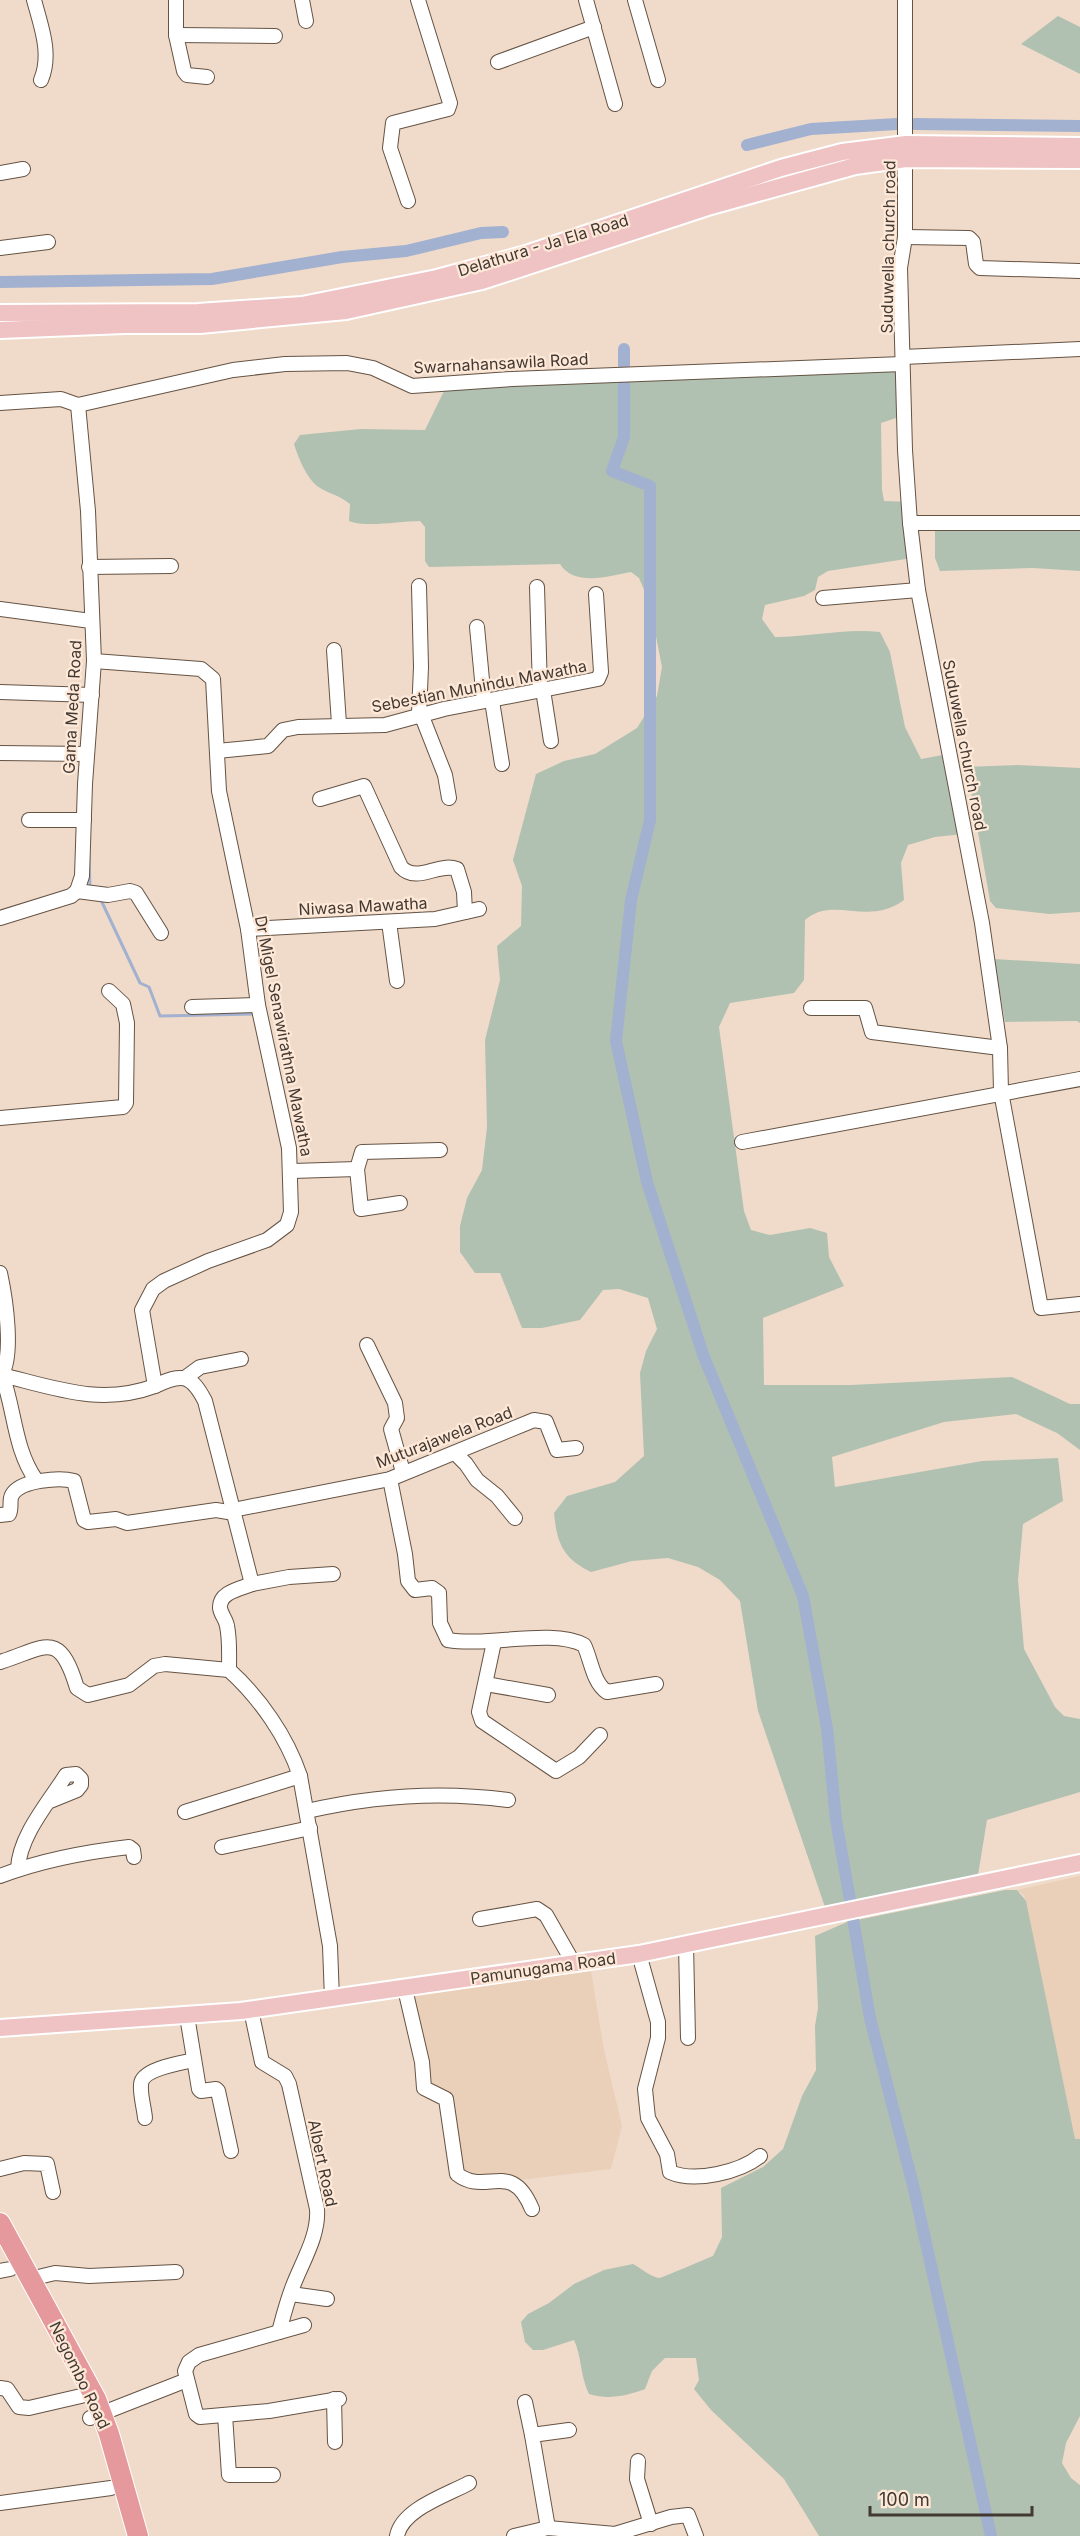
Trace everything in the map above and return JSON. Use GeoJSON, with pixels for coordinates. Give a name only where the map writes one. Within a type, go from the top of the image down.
{"type":"FeatureCollection","features":[{"type":"Feature","properties":{"kind":"highway","name":"Negombo Road"},"geometry":{"type":"LineString","coordinates":[[0,2223],[72,2352],[138,2536]]}},
{"type":"Feature","properties":{"kind":"highway","name":"Negombo Road"},"geometry":{"type":"LineString","coordinates":[[0,2250],[5,2270],[57,2346],[81,2396],[96,2416],[111,2488],[126,2536]]}},
{"type":"Feature","properties":{"kind":"main road","name":"Delathura - Ja Ela Road"},"geometry":{"type":"LineString","coordinates":[[0,313],[198,312],[302,305],[437,278],[514,257],[781,168],[842,152],[1080,146]]}},
{"type":"Feature","properties":{"kind":"main road","name":"Delathura - Ja Ela Road"},"geometry":{"type":"LineString","coordinates":[[0,330],[124,325],[200,326],[346,311],[482,281],[711,206],[906,152],[1080,160]]}},
{"type":"Feature","properties":{"kind":"main road","name":"Pamunugama Road"},"geometry":{"type":"LineString","coordinates":[[0,2028],[251,2010],[574,1964],[639,1954],[1080,1863]]}},
{"type":"Feature","properties":{"kind":"street"},"geometry":{"type":"LineString","coordinates":[[34,0],[43,35],[46,66],[41,80]]}},
{"type":"Feature","properties":{"kind":"street"},"geometry":{"type":"LineString","coordinates":[[176,0],[176,35],[183,71],[187,75],[207,77]]}},
{"type":"Feature","properties":{"kind":"street"},"geometry":{"type":"LineString","coordinates":[[302,0],[306,21]]}},
{"type":"Feature","properties":{"kind":"street"},"geometry":{"type":"LineString","coordinates":[[408,201],[390,148],[393,123],[440,112],[448,109],[450,103],[418,0]]}},
{"type":"Feature","properties":{"kind":"street"},"geometry":{"type":"LineString","coordinates":[[586,0],[615,104]]}},
{"type":"Feature","properties":{"kind":"street"},"geometry":{"type":"LineString","coordinates":[[635,0],[658,80]]}},
{"type":"Feature","properties":{"kind":"street","name":"Suduwella church road"},"geometry":{"type":"LineString","coordinates":[[905,0],[905,237],[900,268],[902,360],[910,523],[918,590],[982,923],[1000,1048],[1001,1092],[1041,1308],[1080,1304]]}},
{"type":"Feature","properties":{"kind":"street"},"geometry":{"type":"LineString","coordinates":[[498,62],[594,27]]}},
{"type":"Feature","properties":{"kind":"street"},"geometry":{"type":"LineString","coordinates":[[176,35],[275,36]]}},
{"type":"Feature","properties":{"kind":"street"},"geometry":{"type":"LineString","coordinates":[[0,173],[23,169]]}},
{"type":"Feature","properties":{"kind":"street"},"geometry":{"type":"LineString","coordinates":[[905,237],[969,238],[973,242],[976,264],[980,268],[1080,271]]}},
{"type":"Feature","properties":{"kind":"street"},"geometry":{"type":"LineString","coordinates":[[0,248],[48,242]]}},
{"type":"Feature","properties":{"kind":"street","name":"Swarnahansawila Road"},"geometry":{"type":"LineString","coordinates":[[76,405],[204,376],[285,364],[347,363],[373,368],[412,386],[1080,349]]}},
{"type":"Feature","properties":{"kind":"street"},"geometry":{"type":"LineString","coordinates":[[0,403],[61,399],[76,405]]}},
{"type":"Feature","properties":{"kind":"street","name":"Gama Meda Road"},"geometry":{"type":"LineString","coordinates":[[76,405],[85,463],[94,661],[87,754],[82,876],[77,891]]}},
{"type":"Feature","properties":{"kind":"street"},"geometry":{"type":"LineString","coordinates":[[910,523],[1080,523]]}},
{"type":"Feature","properties":{"kind":"street"},"geometry":{"type":"LineString","coordinates":[[89,567],[171,566]]}},
{"type":"Feature","properties":{"kind":"street"},"geometry":{"type":"LineString","coordinates":[[419,586],[420,714],[445,775],[449,798]]}},
{"type":"Feature","properties":{"kind":"street"},"geometry":{"type":"LineString","coordinates":[[537,586],[541,690],[551,741]]}},
{"type":"Feature","properties":{"kind":"street"},"geometry":{"type":"LineString","coordinates":[[823,598],[918,590]]}},
{"type":"Feature","properties":{"kind":"street","name":"Sebestian Munindu Mawatha"},"geometry":{"type":"LineString","coordinates":[[217,751],[267,746],[283,730],[298,727],[339,724],[385,725],[420,714],[600,677],[596,594]]}},
{"type":"Feature","properties":{"kind":"street"},"geometry":{"type":"LineString","coordinates":[[0,609],[92,621]]}},
{"type":"Feature","properties":{"kind":"street"},"geometry":{"type":"LineString","coordinates":[[477,627],[488,701],[502,764]]}},
{"type":"Feature","properties":{"kind":"street"},"geometry":{"type":"LineString","coordinates":[[334,650],[339,724]]}},
{"type":"Feature","properties":{"kind":"street","name":"Dr Migel Senawirathna Mawatha"},"geometry":{"type":"LineString","coordinates":[[94,661],[201,669],[213,679],[219,791],[225,830],[248,929],[258,1005],[292,1171],[291,1212],[287,1225],[281,1231],[267,1240],[164,1281],[145,1301],[142,1322],[155,1386]]}},
{"type":"Feature","properties":{"kind":"street"},"geometry":{"type":"LineString","coordinates":[[0,692],[92,695]]}},
{"type":"Feature","properties":{"kind":"street"},"geometry":{"type":"LineString","coordinates":[[0,753],[87,754]]}},
{"type":"Feature","properties":{"kind":"street"},"geometry":{"type":"LineString","coordinates":[[320,799],[364,786],[401,867],[407,873],[413,874],[450,866],[457,869],[463,885],[465,912]]}},
{"type":"Feature","properties":{"kind":"street"},"geometry":{"type":"LineString","coordinates":[[28,820],[84,820]]}},
{"type":"Feature","properties":{"kind":"street"},"geometry":{"type":"LineString","coordinates":[[0,918],[71,896],[77,891],[108,895],[130,891],[136,893],[161,933]]}},
{"type":"Feature","properties":{"kind":"street","name":"Niwasa Mawatha"},"geometry":{"type":"LineString","coordinates":[[248,929],[435,919],[479,909]]}},
{"type":"Feature","properties":{"kind":"street"},"geometry":{"type":"LineString","coordinates":[[389,922],[397,981]]}},
{"type":"Feature","properties":{"kind":"street"},"geometry":{"type":"LineString","coordinates":[[0,1118],[123,1107],[126,1103],[127,1023],[123,1005],[109,991]]}},
{"type":"Feature","properties":{"kind":"street"},"geometry":{"type":"LineString","coordinates":[[192,1007],[258,1005]]}},
{"type":"Feature","properties":{"kind":"street"},"geometry":{"type":"LineString","coordinates":[[812,1008],[865,1008],[872,1032],[1000,1048]]}},
{"type":"Feature","properties":{"kind":"street"},"geometry":{"type":"LineString","coordinates":[[742,1143],[1001,1092],[1080,1079]]}},
{"type":"Feature","properties":{"kind":"street"},"geometry":{"type":"LineString","coordinates":[[400,1203],[361,1209],[357,1168],[362,1152],[440,1150]]}},
{"type":"Feature","properties":{"kind":"street"},"geometry":{"type":"LineString","coordinates":[[292,1171],[357,1168]]}},
{"type":"Feature","properties":{"kind":"street"},"geometry":{"type":"LineString","coordinates":[[0,1273],[7,1322],[1,1376],[10,1397],[21,1452],[36,1480],[15,1492],[11,1496],[9,1514],[0,1515]]}},
{"type":"Feature","properties":{"kind":"street"},"geometry":{"type":"LineString","coordinates":[[366,1346],[394,1403],[397,1418],[392,1429],[403,1472]]}},
{"type":"Feature","properties":{"kind":"street"},"geometry":{"type":"LineString","coordinates":[[1,1376],[98,1397],[123,1395],[155,1386],[166,1380],[185,1378],[200,1367],[242,1359]]}},
{"type":"Feature","properties":{"kind":"street"},"geometry":{"type":"LineString","coordinates":[[185,1378],[196,1384],[206,1401],[252,1584]]}},
{"type":"Feature","properties":{"kind":"street","name":"Muturajawela Road"},"geometry":{"type":"LineString","coordinates":[[36,1480],[74,1481],[84,1520],[88,1522],[116,1519],[127,1524],[216,1510],[233,1512],[390,1479],[534,1420],[546,1422],[557,1450],[576,1448]]}},
{"type":"Feature","properties":{"kind":"street"},"geometry":{"type":"LineString","coordinates":[[455,1453],[477,1480],[497,1496],[515,1518]]}},
{"type":"Feature","properties":{"kind":"street"},"geometry":{"type":"LineString","coordinates":[[390,1479],[408,1581],[415,1590],[432,1588],[439,1593],[440,1623],[448,1640],[494,1642],[557,1638],[576,1641],[584,1645],[595,1675],[602,1689],[607,1692],[656,1684]]}},
{"type":"Feature","properties":{"kind":"street"},"geometry":{"type":"LineString","coordinates":[[229,1670],[226,1620],[220,1612],[221,1600],[228,1593],[252,1584],[289,1577],[333,1574]]}},
{"type":"Feature","properties":{"kind":"street"},"geometry":{"type":"LineString","coordinates":[[494,1642],[479,1712],[482,1721],[552,1770],[565,1768],[600,1735]]}},
{"type":"Feature","properties":{"kind":"street"},"geometry":{"type":"LineString","coordinates":[[0,1662],[39,1647],[57,1650],[64,1656],[71,1668],[77,1688],[88,1695],[129,1685],[154,1666],[229,1670],[249,1688],[293,1756],[300,1776],[330,1946],[332,2000]]}},
{"type":"Feature","properties":{"kind":"street"},"geometry":{"type":"LineString","coordinates":[[486,1684],[548,1695]]}},
{"type":"Feature","properties":{"kind":"street"},"geometry":{"type":"LineString","coordinates":[[185,1812],[300,1776]]}},
{"type":"Feature","properties":{"kind":"street"},"geometry":{"type":"LineString","coordinates":[[307,1811],[385,1798],[442,1796],[508,1800]]}},
{"type":"Feature","properties":{"kind":"street"},"geometry":{"type":"LineString","coordinates":[[18,1869],[18,1860],[28,1838],[50,1801]]}},
{"type":"Feature","properties":{"kind":"street"},"geometry":{"type":"LineString","coordinates":[[222,1847],[310,1828]]}},
{"type":"Feature","properties":{"kind":"street"},"geometry":{"type":"LineString","coordinates":[[0,1876],[73,1854],[129,1847],[133,1850],[134,1857]]}},
{"type":"Feature","properties":{"kind":"street"},"geometry":{"type":"LineString","coordinates":[[480,1919],[537,1909],[546,1915],[574,1964]]}},
{"type":"Feature","properties":{"kind":"street"},"geometry":{"type":"LineString","coordinates":[[686,1944],[688,2037]]}},
{"type":"Feature","properties":{"kind":"street"},"geometry":{"type":"LineString","coordinates":[[639,1954],[658,2022],[658,2038],[645,2090],[648,2118],[667,2154],[670,2172],[693,2176],[716,2173],[750,2164],[760,2156]]}},
{"type":"Feature","properties":{"kind":"street"},"geometry":{"type":"LineString","coordinates":[[405,1989],[422,2062],[424,2088],[446,2099],[457,2174],[473,2181],[511,2183],[525,2194],[532,2210]]}},
{"type":"Feature","properties":{"kind":"street","name":"Albert Road"},"geometry":{"type":"LineString","coordinates":[[251,2010],[262,2062],[285,2076],[289,2084],[317,2210],[317,2221],[310,2247],[279,2332]]}},
{"type":"Feature","properties":{"kind":"street"},"geometry":{"type":"LineString","coordinates":[[187,2016],[199,2089],[218,2091],[231,2151]]}},
{"type":"Feature","properties":{"kind":"street"},"geometry":{"type":"LineString","coordinates":[[145,2118],[141,2082],[144,2076],[172,2064],[194,2060]]}},
{"type":"Feature","properties":{"kind":"street"},"geometry":{"type":"LineString","coordinates":[[0,2169],[24,2163],[47,2164],[53,2192]]}},
{"type":"Feature","properties":{"kind":"street"},"geometry":{"type":"LineString","coordinates":[[30,2278],[55,2273],[89,2276],[176,2272]]}},
{"type":"Feature","properties":{"kind":"street"},"geometry":{"type":"LineString","coordinates":[[291,2294],[327,2299]]}},
{"type":"Feature","properties":{"kind":"street"},"geometry":{"type":"LineString","coordinates":[[304,2325],[199,2355],[187,2366],[187,2380],[197,2416],[269,2411],[337,2399],[335,2442]]}},
{"type":"Feature","properties":{"kind":"street"},"geometry":{"type":"LineString","coordinates":[[96,2416],[187,2380]]}},
{"type":"Feature","properties":{"kind":"street"},"geometry":{"type":"LineString","coordinates":[[0,2388],[7,2389],[19,2407],[28,2408],[81,2396]]}},
{"type":"Feature","properties":{"kind":"street"},"geometry":{"type":"LineString","coordinates":[[525,2402],[548,2528]]}},
{"type":"Feature","properties":{"kind":"street"},"geometry":{"type":"LineString","coordinates":[[225,2415],[229,2475],[273,2475]]}},
{"type":"Feature","properties":{"kind":"street"},"geometry":{"type":"LineString","coordinates":[[532,2435],[569,2430]]}},
{"type":"Feature","properties":{"kind":"street"},"geometry":{"type":"LineString","coordinates":[[638,2461],[637,2479],[651,2524]]}},
{"type":"Feature","properties":{"kind":"street"},"geometry":{"type":"LineString","coordinates":[[397,2536],[399,2527],[420,2508],[469,2483]]}},
{"type":"Feature","properties":{"kind":"street"},"geometry":{"type":"LineString","coordinates":[[0,2503],[111,2488]]}},
{"type":"Feature","properties":{"kind":"street"},"geometry":{"type":"LineString","coordinates":[[514,2536],[548,2528],[615,2534],[671,2517],[688,2516],[696,2536]]}},
{"type":"Feature","properties":{"kind":"shaded area"},"geometry":{"type":"Polygon","coordinates":[[[1080,1876],[1080,2139],[1075,2139],[1024,1895],[1017,1890],[1080,1876]]]}},
{"type":"Feature","properties":{"kind":"shaded area"},"geometry":{"type":"Polygon","coordinates":[[[591,1971],[604,2050],[622,2126],[611,2169],[529,2179],[487,2181],[460,2174],[449,2095],[428,2090],[409,1996],[591,1971]]]}},
{"type":"Feature","properties":{"kind":"green space"},"geometry":{"type":"Polygon","coordinates":[[[1058,16],[1080,27],[1080,74],[1021,44],[1058,16]]]}},
{"type":"Feature","properties":{"kind":"green space"},"geometry":{"type":"Polygon","coordinates":[[[900,369],[902,416],[881,423],[882,490],[884,501],[912,502],[919,557],[828,571],[818,577],[815,590],[804,596],[765,605],[762,619],[775,637],[854,631],[880,632],[890,652],[905,727],[921,759],[948,754],[963,834],[935,837],[908,845],[901,863],[904,900],[891,908],[864,912],[827,910],[816,913],[805,920],[804,980],[794,993],[730,1003],[719,1027],[744,1211],[751,1230],[770,1235],[810,1228],[827,1233],[829,1257],[844,1286],[763,1318],[764,1385],[851,1385],[1012,1377],[1070,1404],[1080,1404],[1080,1450],[1057,1433],[1016,1414],[944,1422],[832,1457],[835,1487],[982,1461],[1058,1458],[1063,1501],[1023,1524],[1018,1580],[1024,1649],[1055,1707],[1064,1716],[1080,1719],[1080,1792],[987,1820],[978,1875],[826,1910],[758,1711],[740,1601],[720,1580],[698,1567],[668,1558],[632,1561],[591,1572],[581,1567],[568,1555],[557,1533],[554,1513],[567,1496],[615,1482],[644,1456],[640,1373],[646,1351],[657,1329],[648,1298],[619,1289],[603,1290],[580,1320],[542,1328],[522,1328],[500,1273],[475,1273],[460,1252],[460,1226],[467,1198],[482,1170],[487,1127],[485,1040],[500,980],[497,946],[521,926],[522,886],[513,860],[536,774],[564,761],[595,754],[637,728],[657,696],[662,667],[649,601],[639,578],[631,572],[583,578],[574,576],[560,564],[429,567],[425,561],[425,527],[420,521],[374,524],[349,521],[350,504],[313,482],[294,444],[300,435],[361,429],[425,430],[445,389],[458,385],[900,369]]]}},
{"type":"Feature","properties":{"kind":"green space"},"geometry":{"type":"Polygon","coordinates":[[[994,528],[1080,530],[1080,571],[1033,568],[940,571],[935,558],[935,531],[994,528]]]}},
{"type":"Feature","properties":{"kind":"green space"},"geometry":{"type":"Polygon","coordinates":[[[1018,765],[1080,768],[1080,912],[1049,914],[996,908],[990,901],[970,786],[964,767],[1018,765]]]}},
{"type":"Feature","properties":{"kind":"green space"},"geometry":{"type":"Polygon","coordinates":[[[994,959],[1080,964],[1080,1023],[1077,1021],[1005,1022],[994,959]]]}},
{"type":"Feature","properties":{"kind":"green space"},"geometry":{"type":"Polygon","coordinates":[[[1005,1890],[1017,1890],[1026,1901],[1075,2139],[1080,2139],[1080,2416],[1066,2443],[1062,2463],[1071,2478],[1080,2485],[1080,2536],[819,2536],[784,2479],[711,2410],[694,2389],[699,2380],[696,2358],[665,2358],[652,2371],[645,2389],[617,2396],[596,2396],[589,2394],[586,2387],[574,2340],[543,2350],[533,2350],[525,2342],[521,2322],[528,2314],[549,2303],[574,2284],[604,2270],[633,2264],[659,2278],[713,2256],[722,2237],[721,2188],[763,2167],[783,2149],[802,2096],[816,2070],[815,2026],[818,2008],[815,1936],[847,1922],[1005,1890]]]}},
{"type":"Feature","properties":{"kind":"waterway"},"geometry":{"type":"LineString","coordinates":[[747,145],[811,129],[897,124]]}},
{"type":"Feature","properties":{"kind":"waterway"},"geometry":{"type":"LineString","coordinates":[[915,124],[1080,126]]}},
{"type":"Feature","properties":{"kind":"waterway"},"geometry":{"type":"LineString","coordinates":[[0,282],[212,279],[342,257],[406,251],[481,233],[503,232]]}},
{"type":"Feature","properties":{"kind":"waterway"},"geometry":{"type":"LineString","coordinates":[[624,349],[624,365]]}},
{"type":"Feature","properties":{"kind":"waterway"},"geometry":{"type":"LineString","coordinates":[[624,383],[624,437],[612,471],[650,486],[650,820],[631,900],[616,1041],[647,1182],[704,1357],[803,1596],[827,1728],[836,1820],[850,1900]]}},
{"type":"Feature","properties":{"kind":"waterway"},"geometry":{"type":"LineString","coordinates":[[89,856],[90,888]]}},
{"type":"Feature","properties":{"kind":"waterway"},"geometry":{"type":"LineString","coordinates":[[100,898],[140,983],[149,987],[160,1016],[255,1014]]}},
{"type":"Feature","properties":{"kind":"waterway"},"geometry":{"type":"LineString","coordinates":[[853,1919],[870,2018],[914,2189],[991,2536]]}}]}
